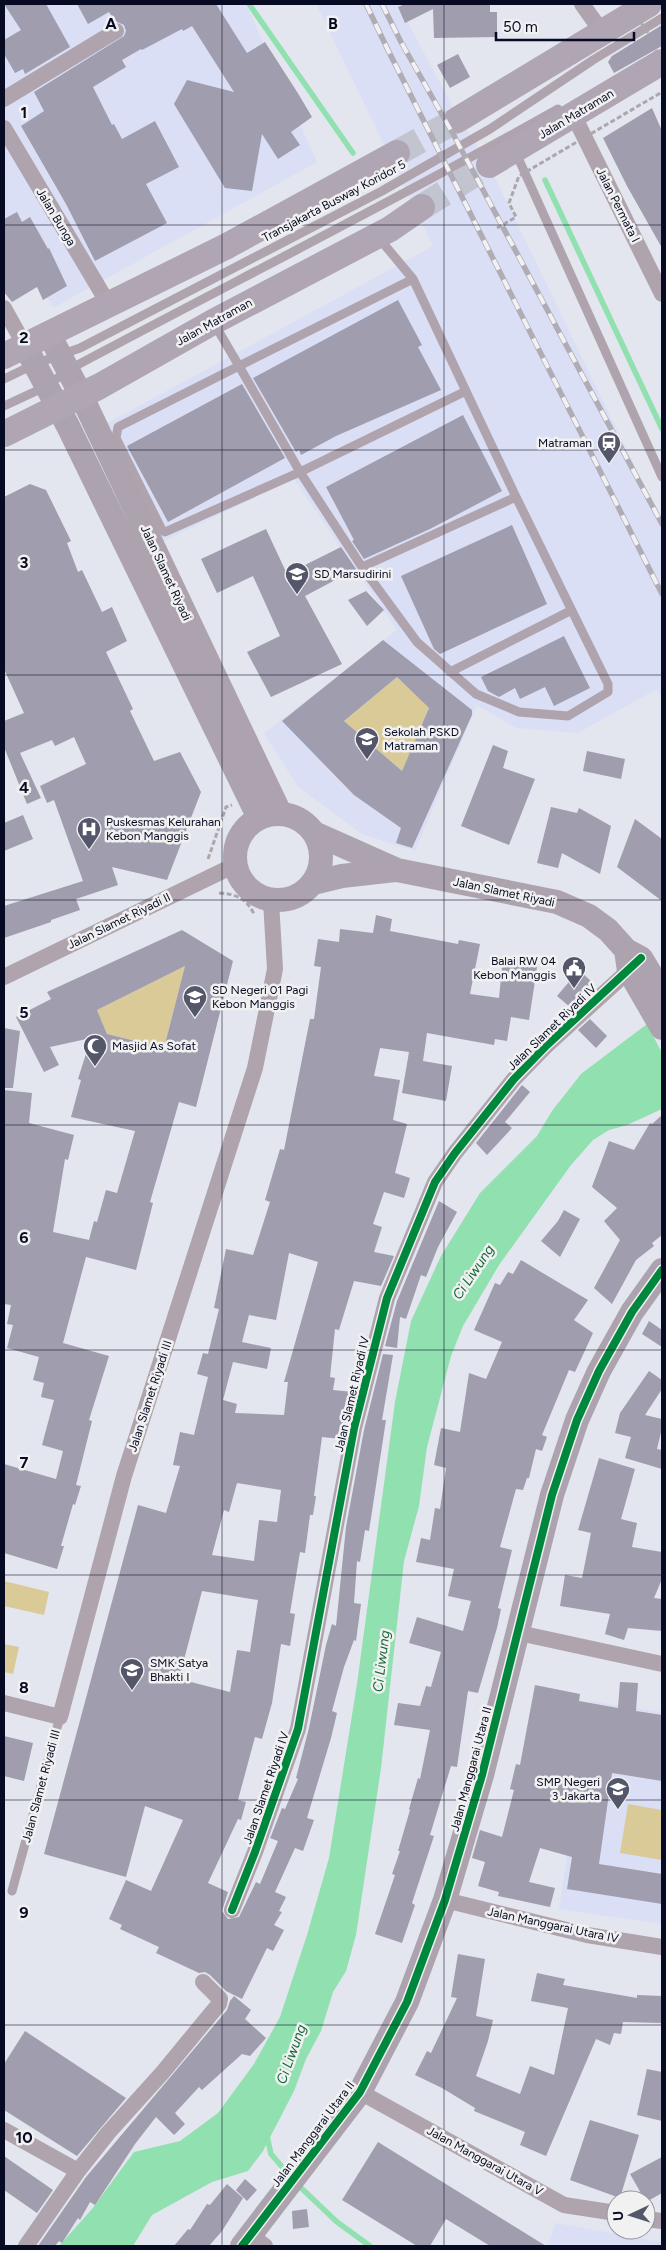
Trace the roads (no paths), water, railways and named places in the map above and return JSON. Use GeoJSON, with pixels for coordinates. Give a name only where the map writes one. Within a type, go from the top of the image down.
{"type":"FeatureCollection","features":[{"type":"Feature","properties":{"kind":"main road"},"geometry":{"type":"LineString","coordinates":[[457,120],[602,32],[639,4]]}},
{"type":"Feature","properties":{"kind":"main road","name":"Jalan Matraman"},"geometry":{"type":"LineString","coordinates":[[489,165],[514,151],[572,109],[660,57]]}},
{"type":"Feature","properties":{"kind":"main road"},"geometry":{"type":"LineString","coordinates":[[21,355],[59,353],[109,305],[227,246],[397,153]]}},
{"type":"Feature","properties":{"kind":"main road","name":"Jalan Matraman"},"geometry":{"type":"LineString","coordinates":[[4,434],[62,396],[213,322],[399,223]]}},
{"type":"Feature","properties":{"kind":"street"},"geometry":{"type":"LineString","coordinates":[[582,4],[602,32]]}},
{"type":"Feature","properties":{"kind":"street"},"geometry":{"type":"LineString","coordinates":[[4,99],[116,31]]}},
{"type":"Feature","properties":{"kind":"street","name":"Jalan Permata I"},"geometry":{"type":"LineString","coordinates":[[572,109],[662,294]]}},
{"type":"Feature","properties":{"kind":"street","name":"Jalan Bunga"},"geometry":{"type":"LineString","coordinates":[[4,128],[109,305]]}},
{"type":"Feature","properties":{"kind":"street"},"geometry":{"type":"LineString","coordinates":[[4,308],[21,355]]}},
{"type":"Feature","properties":{"kind":"street","name":"Jalan Slamet Riyadi"},"geometry":{"type":"LineString","coordinates":[[59,353],[62,396]]}},
{"type":"Feature","properties":{"kind":"street","name":"Jalan Slamet Riyadi"},"geometry":{"type":"LineString","coordinates":[[21,355],[62,396],[269,815]]}},
{"type":"Feature","properties":{"kind":"street"},"geometry":{"type":"LineString","coordinates":[[269,815],[299,819],[314,832],[321,849],[320,867],[313,883],[302,894],[286,900],[271,901],[247,888],[235,865],[239,837],[269,815]]}},
{"type":"Feature","properties":{"kind":"street","name":"Jalan Slamet Riyadi"},"geometry":{"type":"LineString","coordinates":[[314,832],[397,870],[557,902],[589,916],[608,930],[645,969],[659,1023]]}},
{"type":"Feature","properties":{"kind":"street","name":"Jalan Slamet Riyadi II"},"geometry":{"type":"LineString","coordinates":[[4,977],[235,865]]}},
{"type":"Feature","properties":{"kind":"street","name":"Jalan Slamet Riyadi"},"geometry":{"type":"LineString","coordinates":[[313,883],[342,876],[397,870]]}},
{"type":"Feature","properties":{"kind":"street","name":"Jalan Slamet Riyadi III"},"geometry":{"type":"LineString","coordinates":[[60,1717],[124,1476],[255,1068],[275,970],[271,901]]}},
{"type":"Feature","properties":{"kind":"street","name":"Jalan Slamet Riyadi IV"},"geometry":{"type":"LineString","coordinates":[[232,1910],[255,1852],[298,1729],[354,1428],[387,1298],[436,1182],[455,1153],[514,1079],[547,1045],[645,969]]}},
{"type":"Feature","properties":{"kind":"street","name":"Jalan Manggarai Utara II"},"geometry":{"type":"LineString","coordinates":[[253,2242],[279,2198],[360,2092],[407,2002],[445,1900],[482,1775],[552,1495],[577,1420],[600,1370],[632,1312],[662,1270]]}},
{"type":"Feature","properties":{"kind":"street"},"geometry":{"type":"LineString","coordinates":[[519,1633],[662,1664]]}},
{"type":"Feature","properties":{"kind":"street"},"geometry":{"type":"LineString","coordinates":[[4,1703],[60,1717]]}},
{"type":"Feature","properties":{"kind":"street","name":"Jalan Manggarai Utara IV"},"geometry":{"type":"LineString","coordinates":[[445,1900],[587,1935],[662,1947]]}},
{"type":"Feature","properties":{"kind":"street"},"geometry":{"type":"LineString","coordinates":[[26,2246],[78,2171],[108,2133],[220,2004],[220,1999],[216,1993],[203,1982]]}},
{"type":"Feature","properties":{"kind":"street","name":"Jalan Manggarai Utara V"},"geometry":{"type":"LineString","coordinates":[[360,2092],[564,2205],[606,2212]]}},
{"type":"Feature","properties":{"kind":"street"},"geometry":{"type":"LineString","coordinates":[[4,2130],[78,2171]]}},
{"type":"Feature","properties":{"kind":"lane","name":"Transjakarta Busway Koridor 5"},"geometry":{"type":"LineString","coordinates":[[59,353],[80,348],[382,191],[490,129],[593,60],[662,18]]}},
{"type":"Feature","properties":{"kind":"lane","name":"Transjakarta Busway Koridor 5"},"geometry":{"type":"LineString","coordinates":[[59,353],[243,276],[572,109]]}},
{"type":"Feature","properties":{"kind":"lane"},"geometry":{"type":"LineString","coordinates":[[514,151],[662,477]]}},
{"type":"Feature","properties":{"kind":"lane"},"geometry":{"type":"LineString","coordinates":[[213,322],[300,472],[362,567],[417,642],[476,694],[519,712],[568,716],[608,692],[609,689],[413,279],[399,223]]}},
{"type":"Feature","properties":{"kind":"lane"},"geometry":{"type":"LineString","coordinates":[[413,279],[118,427],[116,438],[162,530],[169,531],[300,472],[466,391]]}},
{"type":"Feature","properties":{"kind":"lane"},"geometry":{"type":"LineString","coordinates":[[4,379],[21,355]]}},
{"type":"Feature","properties":{"kind":"lane"},"geometry":{"type":"LineString","coordinates":[[4,406],[62,396]]}},
{"type":"Feature","properties":{"kind":"lane"},"geometry":{"type":"LineString","coordinates":[[362,567],[516,497]]}},
{"type":"Feature","properties":{"kind":"lane"},"geometry":{"type":"LineString","coordinates":[[450,672],[570,610]]}},
{"type":"Feature","properties":{"kind":"lane","name":"Jalan Slamet Riyadi III"},"geometry":{"type":"LineString","coordinates":[[12,1891],[60,1717]]}},
{"type":"Feature","properties":{"kind":"water","name":"Ci Liwung"},"geometry":{"type":"Polygon","coordinates":[[[647,1024],[662,1053],[662,1109],[627,1125],[609,1130],[593,1140],[571,1165],[499,1265],[463,1326],[451,1356],[427,1447],[419,1506],[404,1561],[381,1768],[356,1935],[346,1971],[333,1992],[321,2031],[306,2059],[294,2091],[263,2151],[248,2171],[212,2182],[152,2215],[133,2246],[59,2246],[92,2209],[134,2152],[180,2141],[218,2113],[254,2064],[280,2017],[307,1935],[329,1858],[357,1684],[395,1402],[411,1321],[441,1256],[480,1193],[537,1136],[552,1111],[581,1074],[647,1024]]]}},
{"type":"Feature","properties":{"kind":"waterway"},"geometry":{"type":"LineString","coordinates":[[249,4],[353,153]]}},
{"type":"Feature","properties":{"kind":"waterway"},"geometry":{"type":"LineString","coordinates":[[545,180],[662,429]]}},
{"type":"Feature","properties":{"kind":"waterway"},"geometry":{"type":"LineString","coordinates":[[267,2136],[271,2154],[290,2176]]}},
{"type":"Feature","properties":{"kind":"waterway"},"geometry":{"type":"LineString","coordinates":[[296,2183],[337,2222],[370,2246]]}},
{"type":"Feature","properties":{"kind":"tunnel"},"geometry":{"type":"LineString","coordinates":[[397,153],[457,120]]}},
{"type":"Feature","properties":{"kind":"tunnel"},"geometry":{"type":"LineString","coordinates":[[422,207],[489,165]]}},
{"type":"Feature","properties":{"kind":"railway"},"geometry":{"type":"LineString","coordinates":[[366,4],[662,594]]}},
{"type":"Feature","properties":{"kind":"railway"},"geometry":{"type":"LineString","coordinates":[[382,4],[662,524]]}},
{"type":"Feature","properties":{"kind":"place","name":"Matraman"},"geometry":{"type":"Point","coordinates":[609,464]}},
{"type":"Feature","properties":{"kind":"place","name":"SD Marsudirini"},"geometry":{"type":"Point","coordinates":[297,595]}},
{"type":"Feature","properties":{"kind":"place","name":"Sekolah PSKD Matraman"},"geometry":{"type":"Point","coordinates":[367,760]}},
{"type":"Feature","properties":{"kind":"place","name":"Puskesmas Kelurahan Kebon Manggis"},"geometry":{"type":"Point","coordinates":[89,850]}},
{"type":"Feature","properties":{"kind":"place","name":"Balai RW 04 Kebon Manggis"},"geometry":{"type":"Point","coordinates":[574,989]}},
{"type":"Feature","properties":{"kind":"place","name":"SD Negeri 01 Pagi Kebon Manggis"},"geometry":{"type":"Point","coordinates":[195,1018]}},
{"type":"Feature","properties":{"kind":"place","name":"Masjid As Sofat"},"geometry":{"type":"Point","coordinates":[95,1067]}},
{"type":"Feature","properties":{"kind":"place","name":"SMK Satya Bhakti I"},"geometry":{"type":"Point","coordinates":[132,1691]}},
{"type":"Feature","properties":{"kind":"place","name":"SMP Negeri 3 Jakarta"},"geometry":{"type":"Point","coordinates":[618,1810]}}]}
